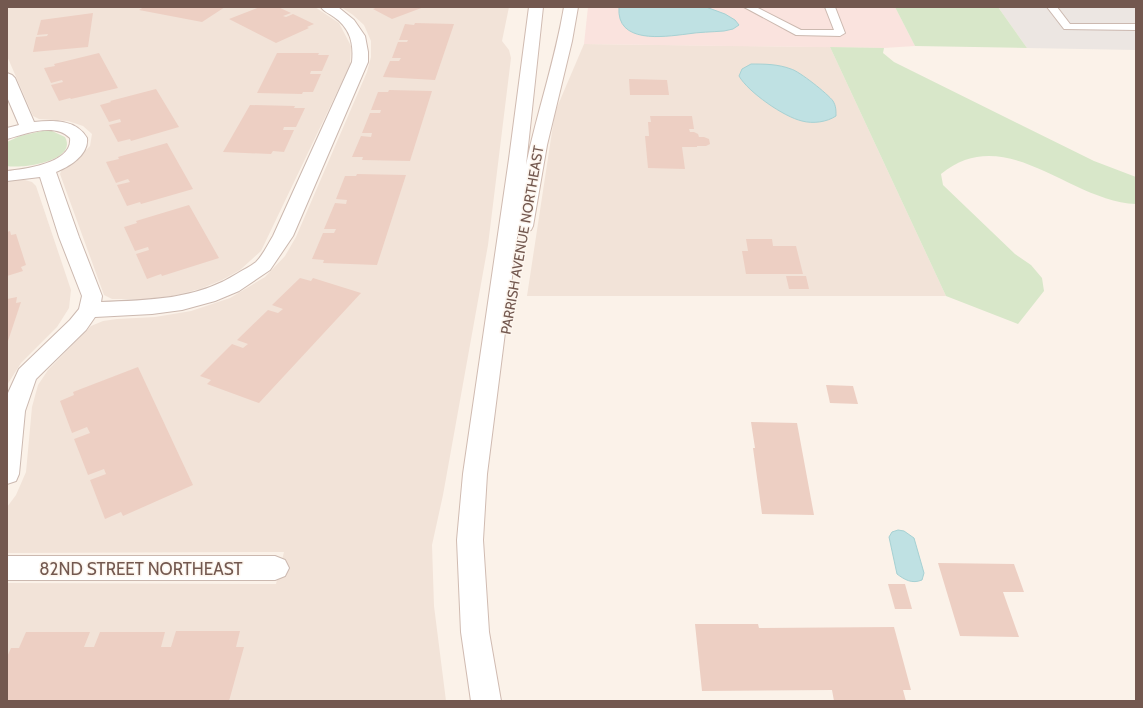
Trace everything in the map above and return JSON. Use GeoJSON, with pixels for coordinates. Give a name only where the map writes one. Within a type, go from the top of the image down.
{"type":"FeatureCollection","features":[{"type":"Feature","properties":{"kind":"main road"},"geometry":{"type":"LineString","coordinates":[[90,310],[152,307],[182,303],[208,296],[232,286],[263,266],[283,236],[360,62],[362,50],[360,38],[345,18],[328,7]]}},
{"type":"Feature","properties":{"kind":"main road","name":"PARRISH AVENUE NORTHEAST"},"geometry":{"type":"LineString","coordinates":[[486,701],[474,632],[470,540],[475,474],[518,159],[536,7]]}},
{"type":"Feature","properties":{"kind":"main road","name":"PARRISH AVENUE NORTHEAST"},"geometry":{"type":"LineString","coordinates":[[475,474],[511,306],[536,160],[550,97],[568,32],[571,7]]}},
{"type":"Feature","properties":{"kind":"main road"},"geometry":{"type":"LineString","coordinates":[[7,78],[28,127]]}},
{"type":"Feature","properties":{"kind":"main road"},"geometry":{"type":"LineString","coordinates":[[7,134],[28,127],[44,125],[59,126],[70,129],[78,135],[80,142],[76,150],[68,159],[46,169],[22,175],[7,176]]}},
{"type":"Feature","properties":{"kind":"main road"},"geometry":{"type":"LineString","coordinates":[[7,474],[13,411],[22,387],[28,375],[78,325],[90,310],[92,296],[46,169]]}},
{"type":"Feature","properties":{"kind":"main road","name":"82ND STREET NORTHEAST"},"geometry":{"type":"LineString","coordinates":[[7,568],[276,568]]}},
{"type":"Feature","properties":{"kind":"lane"},"geometry":{"type":"LineString","coordinates":[[749,7],[799,33],[840,33],[830,7]]}},
{"type":"Feature","properties":{"kind":"lane"},"geometry":{"type":"LineString","coordinates":[[1052,7],[1067,27],[1136,27]]}},
{"type":"Feature","properties":{"kind":"shaded area"},"geometry":{"type":"Polygon","coordinates":[[[7,7],[315,7],[339,23],[351,46],[350,65],[261,251],[240,270],[222,280],[200,289],[172,296],[148,299],[112,299],[104,295],[60,174],[62,169],[80,156],[90,146],[92,134],[83,126],[68,121],[39,119],[33,116],[7,56],[7,7]]]}},
{"type":"Feature","properties":{"kind":"shaded area"},"geometry":{"type":"Polygon","coordinates":[[[341,7],[509,7],[502,41],[509,50],[511,58],[488,245],[443,495],[432,545],[434,606],[446,701],[7,701],[7,583],[276,584],[284,552],[7,553],[7,507],[16,495],[26,472],[32,407],[38,385],[48,370],[91,326],[103,321],[155,317],[191,311],[230,298],[265,277],[285,256],[296,237],[367,72],[371,57],[371,41],[364,25],[341,7]]]}},
{"type":"Feature","properties":{"kind":"shaded area"},"geometry":{"type":"Polygon","coordinates":[[[588,7],[895,7],[915,46],[884,48],[584,44],[588,7]]]}},
{"type":"Feature","properties":{"kind":"shaded area"},"geometry":{"type":"Polygon","coordinates":[[[998,7],[1136,7],[1136,50],[1027,48],[998,7]]]}},
{"type":"Feature","properties":{"kind":"shaded area"},"geometry":{"type":"Polygon","coordinates":[[[584,44],[830,47],[946,296],[527,296],[555,112],[584,44]]]}},
{"type":"Feature","properties":{"kind":"shaded area"},"geometry":{"type":"Polygon","coordinates":[[[7,178],[25,180],[32,182],[36,186],[71,290],[69,308],[57,327],[21,363],[7,385],[7,178]]]}},
{"type":"Feature","properties":{"kind":"green space"},"geometry":{"type":"Polygon","coordinates":[[[895,7],[998,7],[1027,48],[915,46],[895,7]]]}},
{"type":"Feature","properties":{"kind":"green space"},"geometry":{"type":"Polygon","coordinates":[[[830,47],[884,48],[883,53],[894,62],[1094,161],[1136,177],[1136,204],[1111,200],[1087,191],[1038,168],[1014,160],[990,156],[965,160],[941,174],[943,185],[1015,254],[1031,265],[1042,278],[1044,291],[1018,324],[946,296],[830,47]]]}},
{"type":"Feature","properties":{"kind":"green space"},"geometry":{"type":"Polygon","coordinates":[[[42,131],[52,131],[65,137],[67,145],[64,152],[56,158],[46,162],[24,166],[7,166],[7,142],[20,136],[42,131]]]}},
{"type":"Feature","properties":{"kind":"water"},"geometry":{"type":"Polygon","coordinates":[[[619,7],[706,7],[725,14],[735,20],[739,25],[733,29],[724,31],[654,37],[643,36],[633,33],[625,27],[620,19],[619,7]]]}},
{"type":"Feature","properties":{"kind":"water"},"geometry":{"type":"Polygon","coordinates":[[[751,64],[781,66],[800,74],[820,88],[833,101],[836,108],[836,116],[824,121],[806,122],[786,115],[758,96],[739,76],[742,69],[751,64]]]}},
{"type":"Feature","properties":{"kind":"water"},"geometry":{"type":"Polygon","coordinates":[[[898,530],[904,531],[914,538],[924,573],[922,580],[915,582],[909,581],[897,574],[889,537],[892,532],[898,530]]]}},
{"type":"Feature","properties":{"kind":"building"},"geometry":{"type":"Polygon","coordinates":[[[144,7],[225,7],[202,22],[139,10],[144,7]]]}},
{"type":"Feature","properties":{"kind":"building"},"geometry":{"type":"Polygon","coordinates":[[[260,7],[278,7],[291,13],[283,16],[286,17],[293,14],[314,24],[307,27],[309,28],[276,43],[229,19],[260,7]]]}},
{"type":"Feature","properties":{"kind":"building"},"geometry":{"type":"Polygon","coordinates":[[[378,7],[424,7],[392,19],[373,9],[378,7]]]}},
{"type":"Feature","properties":{"kind":"building"},"geometry":{"type":"Polygon","coordinates":[[[93,13],[88,47],[33,52],[36,37],[47,36],[48,34],[37,35],[41,20],[93,13]]]}},
{"type":"Feature","properties":{"kind":"building"},"geometry":{"type":"Polygon","coordinates":[[[415,23],[454,24],[435,80],[383,77],[390,61],[399,61],[401,58],[392,58],[398,42],[407,42],[408,40],[399,40],[405,24],[414,25],[415,23]]]}},
{"type":"Feature","properties":{"kind":"building"},"geometry":{"type":"Polygon","coordinates":[[[99,53],[118,88],[59,101],[51,85],[63,82],[62,80],[51,83],[44,68],[55,66],[54,64],[99,53]]]}},
{"type":"Feature","properties":{"kind":"building"},"geometry":{"type":"Polygon","coordinates":[[[277,53],[319,53],[318,55],[329,55],[322,71],[311,71],[310,74],[321,74],[313,92],[303,92],[302,94],[257,93],[277,53]]]}},
{"type":"Feature","properties":{"kind":"building"},"geometry":{"type":"Polygon","coordinates":[[[629,79],[667,80],[669,95],[630,95],[629,79]]]}},
{"type":"Feature","properties":{"kind":"building"},"geometry":{"type":"Polygon","coordinates":[[[156,89],[179,127],[131,141],[130,139],[118,142],[109,125],[121,122],[120,119],[109,122],[100,105],[156,89]]]}},
{"type":"Feature","properties":{"kind":"building"},"geometry":{"type":"Polygon","coordinates":[[[389,90],[432,91],[410,161],[362,160],[363,157],[352,157],[361,136],[371,137],[372,133],[362,133],[370,113],[380,113],[381,110],[371,110],[378,92],[388,92],[389,90]]]}},
{"type":"Feature","properties":{"kind":"building"},"geometry":{"type":"Polygon","coordinates":[[[250,105],[295,106],[294,108],[305,108],[296,127],[284,127],[283,130],[294,130],[284,152],[273,151],[271,154],[223,152],[250,105]]]}},
{"type":"Feature","properties":{"kind":"building"},"geometry":{"type":"Polygon","coordinates":[[[650,116],[692,116],[694,129],[689,129],[690,132],[698,134],[699,137],[709,139],[710,144],[697,147],[682,147],[685,169],[648,168],[645,136],[649,136],[648,122],[651,122],[650,116]]]}},
{"type":"Feature","properties":{"kind":"building"},"geometry":{"type":"Polygon","coordinates":[[[167,143],[193,189],[141,204],[140,202],[127,206],[117,185],[130,182],[128,179],[116,183],[106,162],[119,159],[118,157],[167,143]]]}},
{"type":"Feature","properties":{"kind":"building"},"geometry":{"type":"Polygon","coordinates":[[[357,174],[406,175],[377,265],[323,263],[324,260],[312,259],[323,233],[334,233],[336,229],[324,229],[335,203],[346,204],[347,200],[336,199],[345,176],[356,176],[357,174]]]}},
{"type":"Feature","properties":{"kind":"building"},"geometry":{"type":"Polygon","coordinates":[[[189,205],[219,258],[162,276],[161,274],[147,279],[136,254],[149,250],[148,247],[135,251],[124,227],[137,223],[136,221],[189,205]]]}},
{"type":"Feature","properties":{"kind":"building"},"geometry":{"type":"Polygon","coordinates":[[[10,231],[11,235],[16,234],[26,265],[21,267],[23,271],[7,276],[7,232],[10,231]]]}},
{"type":"Feature","properties":{"kind":"building"},"geometry":{"type":"Polygon","coordinates":[[[746,239],[772,239],[773,246],[796,246],[803,274],[746,274],[742,251],[748,251],[746,239]]]}},
{"type":"Feature","properties":{"kind":"building"},"geometry":{"type":"Polygon","coordinates":[[[786,276],[806,276],[809,289],[789,289],[786,276]]]}},
{"type":"Feature","properties":{"kind":"building"},"geometry":{"type":"Polygon","coordinates":[[[300,278],[311,281],[313,278],[361,293],[259,403],[207,384],[211,380],[200,376],[232,344],[243,348],[248,344],[237,340],[268,310],[278,313],[283,309],[272,305],[300,278]]]}},
{"type":"Feature","properties":{"kind":"building"},"geometry":{"type":"Polygon","coordinates":[[[17,297],[16,303],[21,302],[7,344],[7,299],[17,297]]]}},
{"type":"Feature","properties":{"kind":"building"},"geometry":{"type":"Polygon","coordinates":[[[138,367],[193,485],[123,516],[121,512],[105,519],[90,480],[106,474],[104,469],[88,475],[74,439],[90,433],[87,427],[72,433],[60,401],[74,395],[73,392],[138,367]]]}},
{"type":"Feature","properties":{"kind":"building"},"geometry":{"type":"Polygon","coordinates":[[[826,385],[853,386],[858,404],[830,403],[826,385]]]}},
{"type":"Feature","properties":{"kind":"building"},"geometry":{"type":"Polygon","coordinates":[[[751,422],[797,423],[814,515],[762,514],[751,422]]]}},
{"type":"Feature","properties":{"kind":"building"},"geometry":{"type":"Polygon","coordinates":[[[938,563],[1014,564],[1024,592],[1003,592],[1019,637],[960,636],[938,563]]]}},
{"type":"Feature","properties":{"kind":"building"},"geometry":{"type":"Polygon","coordinates":[[[888,584],[905,584],[912,609],[895,609],[888,584]]]}},
{"type":"Feature","properties":{"kind":"building"},"geometry":{"type":"Polygon","coordinates":[[[695,624],[758,624],[759,628],[894,627],[911,690],[903,690],[906,701],[834,701],[832,690],[702,691],[695,624]]]}},
{"type":"Feature","properties":{"kind":"building"},"geometry":{"type":"Polygon","coordinates":[[[176,631],[240,631],[236,647],[244,647],[229,701],[7,701],[7,657],[11,648],[19,648],[26,632],[90,632],[84,647],[94,647],[100,632],[165,632],[161,647],[171,647],[176,631]]]}}]}
